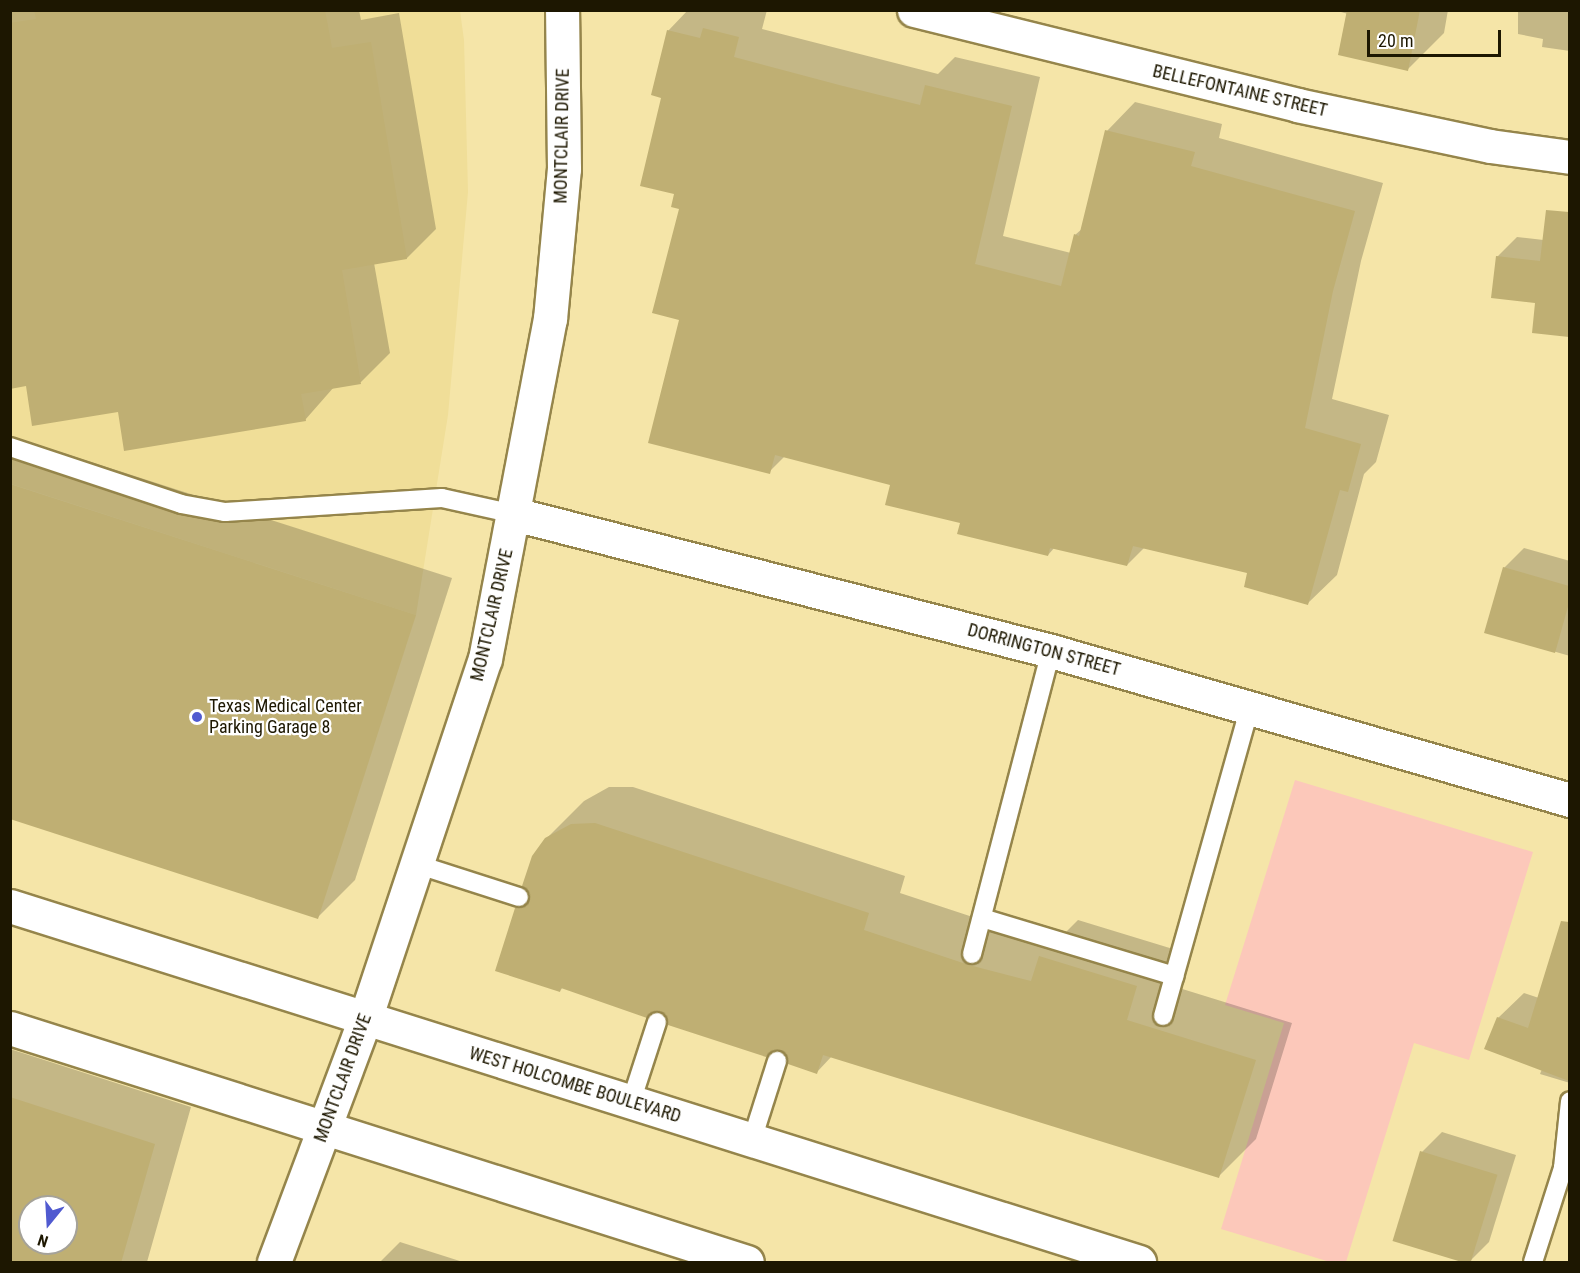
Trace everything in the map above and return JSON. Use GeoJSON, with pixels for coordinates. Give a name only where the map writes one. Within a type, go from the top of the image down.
{"type":"FeatureCollection","features":[{"type":"Feature","properties":{"kind":"street","name":"MONTCLAIR DRIVE"},"geometry":{"type":"LineString","coordinates":[[274,1263],[365,1019],[485,659],[550,319],[564,169],[562,10]]}},
{"type":"Feature","properties":{"kind":"street","name":"BELLEFONTAINE STREET"},"geometry":{"type":"LineString","coordinates":[[914,10],[1297,105],[1490,146],[1569,157]]}},
{"type":"Feature","properties":{"kind":"street","name":"DORRINGTON STREET"},"geometry":{"type":"LineString","coordinates":[[514,514],[1051,651],[1569,800]]}},
{"type":"Feature","properties":{"kind":"street","name":"WEST HOLCOMBE BOULEVARD"},"geometry":{"type":"LineString","coordinates":[[10,906],[1139,1263]]}},
{"type":"Feature","properties":{"kind":"street"},"geometry":{"type":"LineString","coordinates":[[10,1028],[747,1263]]}},
{"type":"Feature","properties":{"kind":"lane"},"geometry":{"type":"LineString","coordinates":[[10,447],[181,504],[225,512],[442,498],[514,514]]}},
{"type":"Feature","properties":{"kind":"lane"},"geometry":{"type":"LineString","coordinates":[[972,954],[1051,651]]}},
{"type":"Feature","properties":{"kind":"lane"},"geometry":{"type":"LineString","coordinates":[[1163,1016],[1250,707]]}},
{"type":"Feature","properties":{"kind":"lane"},"geometry":{"type":"LineString","coordinates":[[416,864],[519,897]]}},
{"type":"Feature","properties":{"kind":"lane"},"geometry":{"type":"LineString","coordinates":[[982,918],[1174,976]]}},
{"type":"Feature","properties":{"kind":"lane"},"geometry":{"type":"LineString","coordinates":[[631,1102],[657,1022]]}},
{"type":"Feature","properties":{"kind":"lane"},"geometry":{"type":"LineString","coordinates":[[752,1140],[777,1061]]}},
{"type":"Feature","properties":{"kind":"lane"},"geometry":{"type":"LineString","coordinates":[[1533,1263],[1566,1169],[1569,1101]]}},
{"type":"Feature","properties":{"kind":"shaded area"},"geometry":{"type":"Polygon","coordinates":[[[11,11],[460,11],[464,40],[468,192],[448,415],[416,615],[11,484],[11,11]]]}},
{"type":"Feature","properties":{"kind":"shaded area"},"geometry":{"type":"Polygon","coordinates":[[[1295,780],[1533,852],[1469,1060],[1414,1043],[1346,1262],[1330,1262],[1221,1229],[1284,1023],[1225,1005],[1295,780]]]}},
{"type":"Feature","properties":{"kind":"building"},"geometry":{"type":"Polygon","coordinates":[[[34,10],[325,10],[332,48],[371,42],[407,259],[342,270],[361,384],[301,394],[306,421],[124,451],[118,412],[32,426],[26,386],[10,389],[10,23],[36,19],[34,10]]]}},
{"type":"Feature","properties":{"kind":"building"},"geometry":{"type":"Polygon","coordinates":[[[1347,10],[1420,10],[1408,71],[1338,55],[1347,10]]]}},
{"type":"Feature","properties":{"kind":"building"},"geometry":{"type":"Polygon","coordinates":[[[703,28],[739,37],[734,57],[843,86],[920,105],[925,85],[1012,106],[975,264],[1061,286],[1074,234],[1079,236],[1105,130],[1195,152],[1191,166],[1355,211],[1333,291],[1305,428],[1361,444],[1348,492],[1340,490],[1308,605],[1244,587],[1247,573],[1133,546],[1127,566],[1050,548],[1048,556],[957,534],[960,523],[885,505],[890,485],[775,455],[770,474],[648,443],[679,320],[652,313],[679,209],[671,207],[674,194],[640,186],[661,98],[651,95],[667,30],[700,38],[703,28]]]}},
{"type":"Feature","properties":{"kind":"building"},"geometry":{"type":"Polygon","coordinates":[[[1546,210],[1569,212],[1569,337],[1532,333],[1535,303],[1491,298],[1496,256],[1540,261],[1546,210]]]}},
{"type":"Feature","properties":{"kind":"building","name":"Texas Medical Center Parking Garage 8"},"geometry":{"type":"Polygon","coordinates":[[[10,484],[416,615],[318,919],[10,819],[10,484]]]}},
{"type":"Feature","properties":{"kind":"building"},"geometry":{"type":"Polygon","coordinates":[[[1503,567],[1569,586],[1569,603],[1555,653],[1484,633],[1503,567]]]}},
{"type":"Feature","properties":{"kind":"building"},"geometry":{"type":"Polygon","coordinates":[[[595,823],[869,913],[864,930],[969,965],[1031,981],[1039,956],[1137,986],[1127,1020],[1256,1060],[1219,1178],[823,1055],[817,1074],[788,1064],[781,1051],[774,1050],[766,1057],[668,1025],[666,1015],[660,1011],[647,1018],[561,988],[560,992],[495,971],[515,908],[529,901],[530,894],[522,886],[532,856],[545,838],[571,824],[595,823]]]}},
{"type":"Feature","properties":{"kind":"building"},"geometry":{"type":"Polygon","coordinates":[[[1561,921],[1569,922],[1569,1081],[1484,1049],[1497,1017],[1528,1028],[1561,921]]]}},
{"type":"Feature","properties":{"kind":"building"},"geometry":{"type":"Polygon","coordinates":[[[10,1097],[155,1144],[121,1263],[10,1263],[10,1097]]]}},
{"type":"Feature","properties":{"kind":"building"},"geometry":{"type":"Polygon","coordinates":[[[1420,1151],[1497,1175],[1471,1262],[1462,1262],[1393,1241],[1420,1151]]]}},
{"type":"Feature","properties":{"kind":"place","name":"Texas Medical Center Parking Garage 8"},"geometry":{"type":"Point","coordinates":[197,717]}}]}
